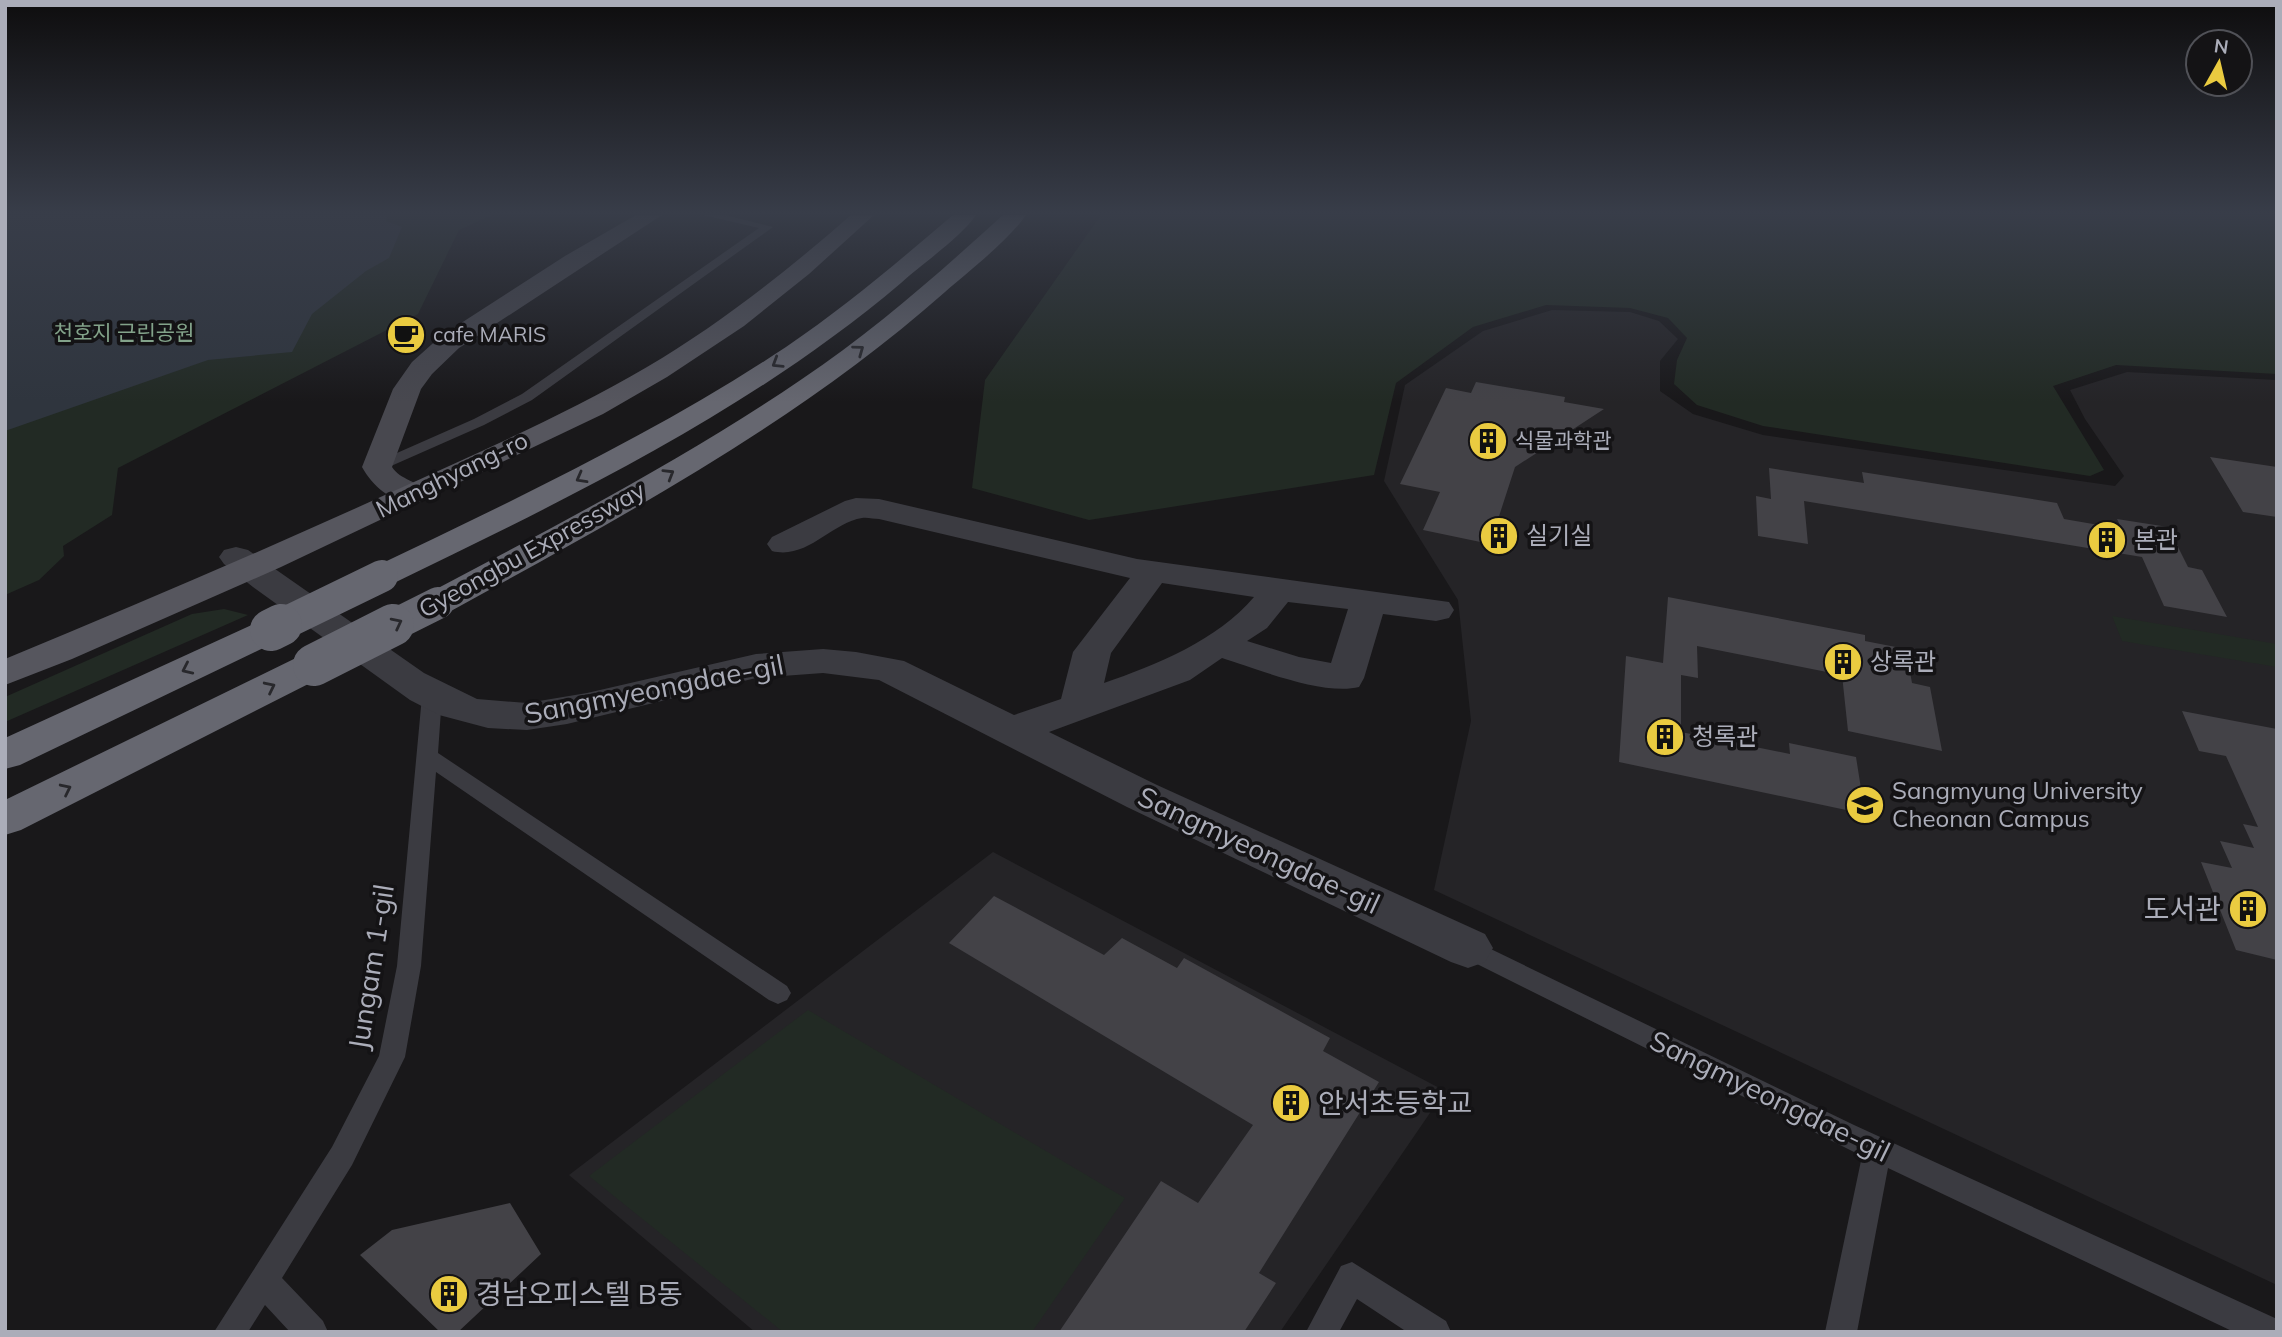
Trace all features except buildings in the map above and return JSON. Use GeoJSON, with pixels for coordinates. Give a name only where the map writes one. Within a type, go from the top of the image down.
{"type":"FeatureCollection","features":[{"type":"Feature","properties":{"kind":"highway","name":"Gyeongbu Expressway"},"geometry":{"type":"LineString","coordinates":[[5,755],[563,488],[689,418],[797,352],[892,277]]}},
{"type":"Feature","properties":{"kind":"highway","name":"Gyeongbu Expressway"},"geometry":{"type":"LineString","coordinates":[[5,819],[438,603],[622,502],[756,422],[863,347],[947,277]]}},
{"type":"Feature","properties":{"kind":"main road","name":"Manghyang-ro"},"geometry":{"type":"LineString","coordinates":[[5,673],[244,563],[395,482],[543,418],[601,389],[676,345],[747,297],[770,277]]}},
{"type":"Feature","properties":{"kind":"main road","name":"Manghyang-ro"},"geometry":{"type":"LineString","coordinates":[[395,482],[615,395],[688,353],[792,277]]}},
{"type":"Feature","properties":{"kind":"main road","name":"Manghyang-ro"},"geometry":{"type":"LineString","coordinates":[[5,653],[244,563]]}},
{"type":"Feature","properties":{"kind":"street"},"geometry":{"type":"LineString","coordinates":[[395,482],[407,389],[422,368],[450,342],[548,277]]}},
{"type":"Feature","properties":{"kind":"street"},"geometry":{"type":"LineString","coordinates":[[784,544],[856,508],[879,509],[1153,571],[1436,610]]}},
{"type":"Feature","properties":{"kind":"street","name":"Sangmyeongdae-gil"},"geometry":{"type":"LineString","coordinates":[[244,563],[432,696],[470,712],[514,717],[575,710],[761,664],[808,660],[859,662],[890,670],[1142,796],[1468,948]]}},
{"type":"Feature","properties":{"kind":"street"},"geometry":{"type":"LineString","coordinates":[[1079,706],[1092,652],[1153,571]]}},
{"type":"Feature","properties":{"kind":"street"},"geometry":{"type":"LineString","coordinates":[[1012,731],[1176,671],[1254,620],[1279,590]]}},
{"type":"Feature","properties":{"kind":"street"},"geometry":{"type":"LineString","coordinates":[[1217,644],[1294,668],[1345,678],[1369,601]]}},
{"type":"Feature","properties":{"kind":"lane"},"geometry":{"type":"LineString","coordinates":[[395,482],[479,422],[527,397],[697,277]]}},
{"type":"Feature","properties":{"kind":"lane","name":"Jungam 1-gil"},"geometry":{"type":"LineString","coordinates":[[230,1332],[342,1156],[392,1057],[409,966],[432,696]]}},
{"type":"Feature","properties":{"kind":"lane"},"geometry":{"type":"LineString","coordinates":[[426,755],[778,993]]}},
{"type":"Feature","properties":{"kind":"lane","name":"Sangmyeongdae-gil"},"geometry":{"type":"LineString","coordinates":[[1468,948],[1877,1150],[2270,1332]]}},
{"type":"Feature","properties":{"kind":"lane"},"geometry":{"type":"LineString","coordinates":[[1841,1332],[1877,1150]]}},
{"type":"Feature","properties":{"kind":"lane"},"geometry":{"type":"LineString","coordinates":[[1322,1332],[1352,1277],[1436,1332]]}},
{"type":"Feature","properties":{"kind":"lane"},"geometry":{"type":"LineString","coordinates":[[263,1280],[312,1332]]}},
{"type":"Feature","properties":{"kind":"shaded area"},"geometry":{"type":"Polygon","coordinates":[[[5,277],[358,277],[312,314],[292,352],[208,360],[5,431],[5,277]]]}},
{"type":"Feature","properties":{"kind":"shaded area","name":"Sangmyung University Cheonan Campus"},"geometry":{"type":"Polygon","coordinates":[[[1552,310],[1630,312],[1659,321],[1678,339],[1660,361],[1660,391],[1693,414],[1763,435],[2115,486],[2124,476],[2085,419],[2070,390],[2127,372],[2277,380],[2277,1285],[1434,890],[1471,721],[1458,600],[1384,481],[1405,385],[1483,331],[1552,310]]]}},
{"type":"Feature","properties":{"kind":"shaded area"},"geometry":{"type":"Polygon","coordinates":[[[993,852],[1445,1091],[1280,1332],[755,1332],[569,1175],[993,852]]]}},
{"type":"Feature","properties":{"kind":"green space","name":"천호지 근린공원"},"geometry":{"type":"Polygon","coordinates":[[[5,277],[436,277],[418,314],[118,468],[112,515],[63,546],[64,556],[39,580],[5,595],[5,277]]]}},
{"type":"Feature","properties":{"kind":"green space"},"geometry":{"type":"Polygon","coordinates":[[[1057,277],[2277,277],[2277,374],[2116,365],[2053,386],[2104,470],[2090,476],[1763,426],[1697,405],[1674,384],[1677,360],[1687,338],[1668,318],[1630,308],[1546,305],[1473,327],[1396,383],[1374,475],[1089,520],[972,488],[985,380],[1057,277]]]}},
{"type":"Feature","properties":{"kind":"green space"},"geometry":{"type":"Polygon","coordinates":[[[224,609],[248,615],[5,722],[5,697],[192,614],[224,609]]]}},
{"type":"Feature","properties":{"kind":"green space"},"geometry":{"type":"Polygon","coordinates":[[[2112,616],[2277,644],[2277,667],[2122,641],[2112,616]]]}},
{"type":"Feature","properties":{"kind":"green space"},"geometry":{"type":"Polygon","coordinates":[[[808,1010],[1125,1198],[1032,1332],[783,1332],[589,1176],[808,1010]]]}},
{"type":"Feature","properties":{"kind":"place","name":"cafe MARIS"},"geometry":{"type":"Point","coordinates":[406,335]}},
{"type":"Feature","properties":{"kind":"place","name":"식물과학관"},"geometry":{"type":"Point","coordinates":[1488,441]}},
{"type":"Feature","properties":{"kind":"place","name":"실기실"},"geometry":{"type":"Point","coordinates":[1499,536]}},
{"type":"Feature","properties":{"kind":"place","name":"본관"},"geometry":{"type":"Point","coordinates":[2107,540]}},
{"type":"Feature","properties":{"kind":"place","name":"상록관"},"geometry":{"type":"Point","coordinates":[1843,662]}},
{"type":"Feature","properties":{"kind":"place","name":"청록관"},"geometry":{"type":"Point","coordinates":[1665,737]}},
{"type":"Feature","properties":{"kind":"place","name":"Sangmyung University Cheonan Campus"},"geometry":{"type":"Point","coordinates":[1865,805]}},
{"type":"Feature","properties":{"kind":"place","name":"도서관"},"geometry":{"type":"Point","coordinates":[2248,909]}},
{"type":"Feature","properties":{"kind":"place","name":"안서초등학교"},"geometry":{"type":"Point","coordinates":[1291,1103]}},
{"type":"Feature","properties":{"kind":"place","name":"경남오피스텔 B동"},"geometry":{"type":"Point","coordinates":[449,1294]}}]}
